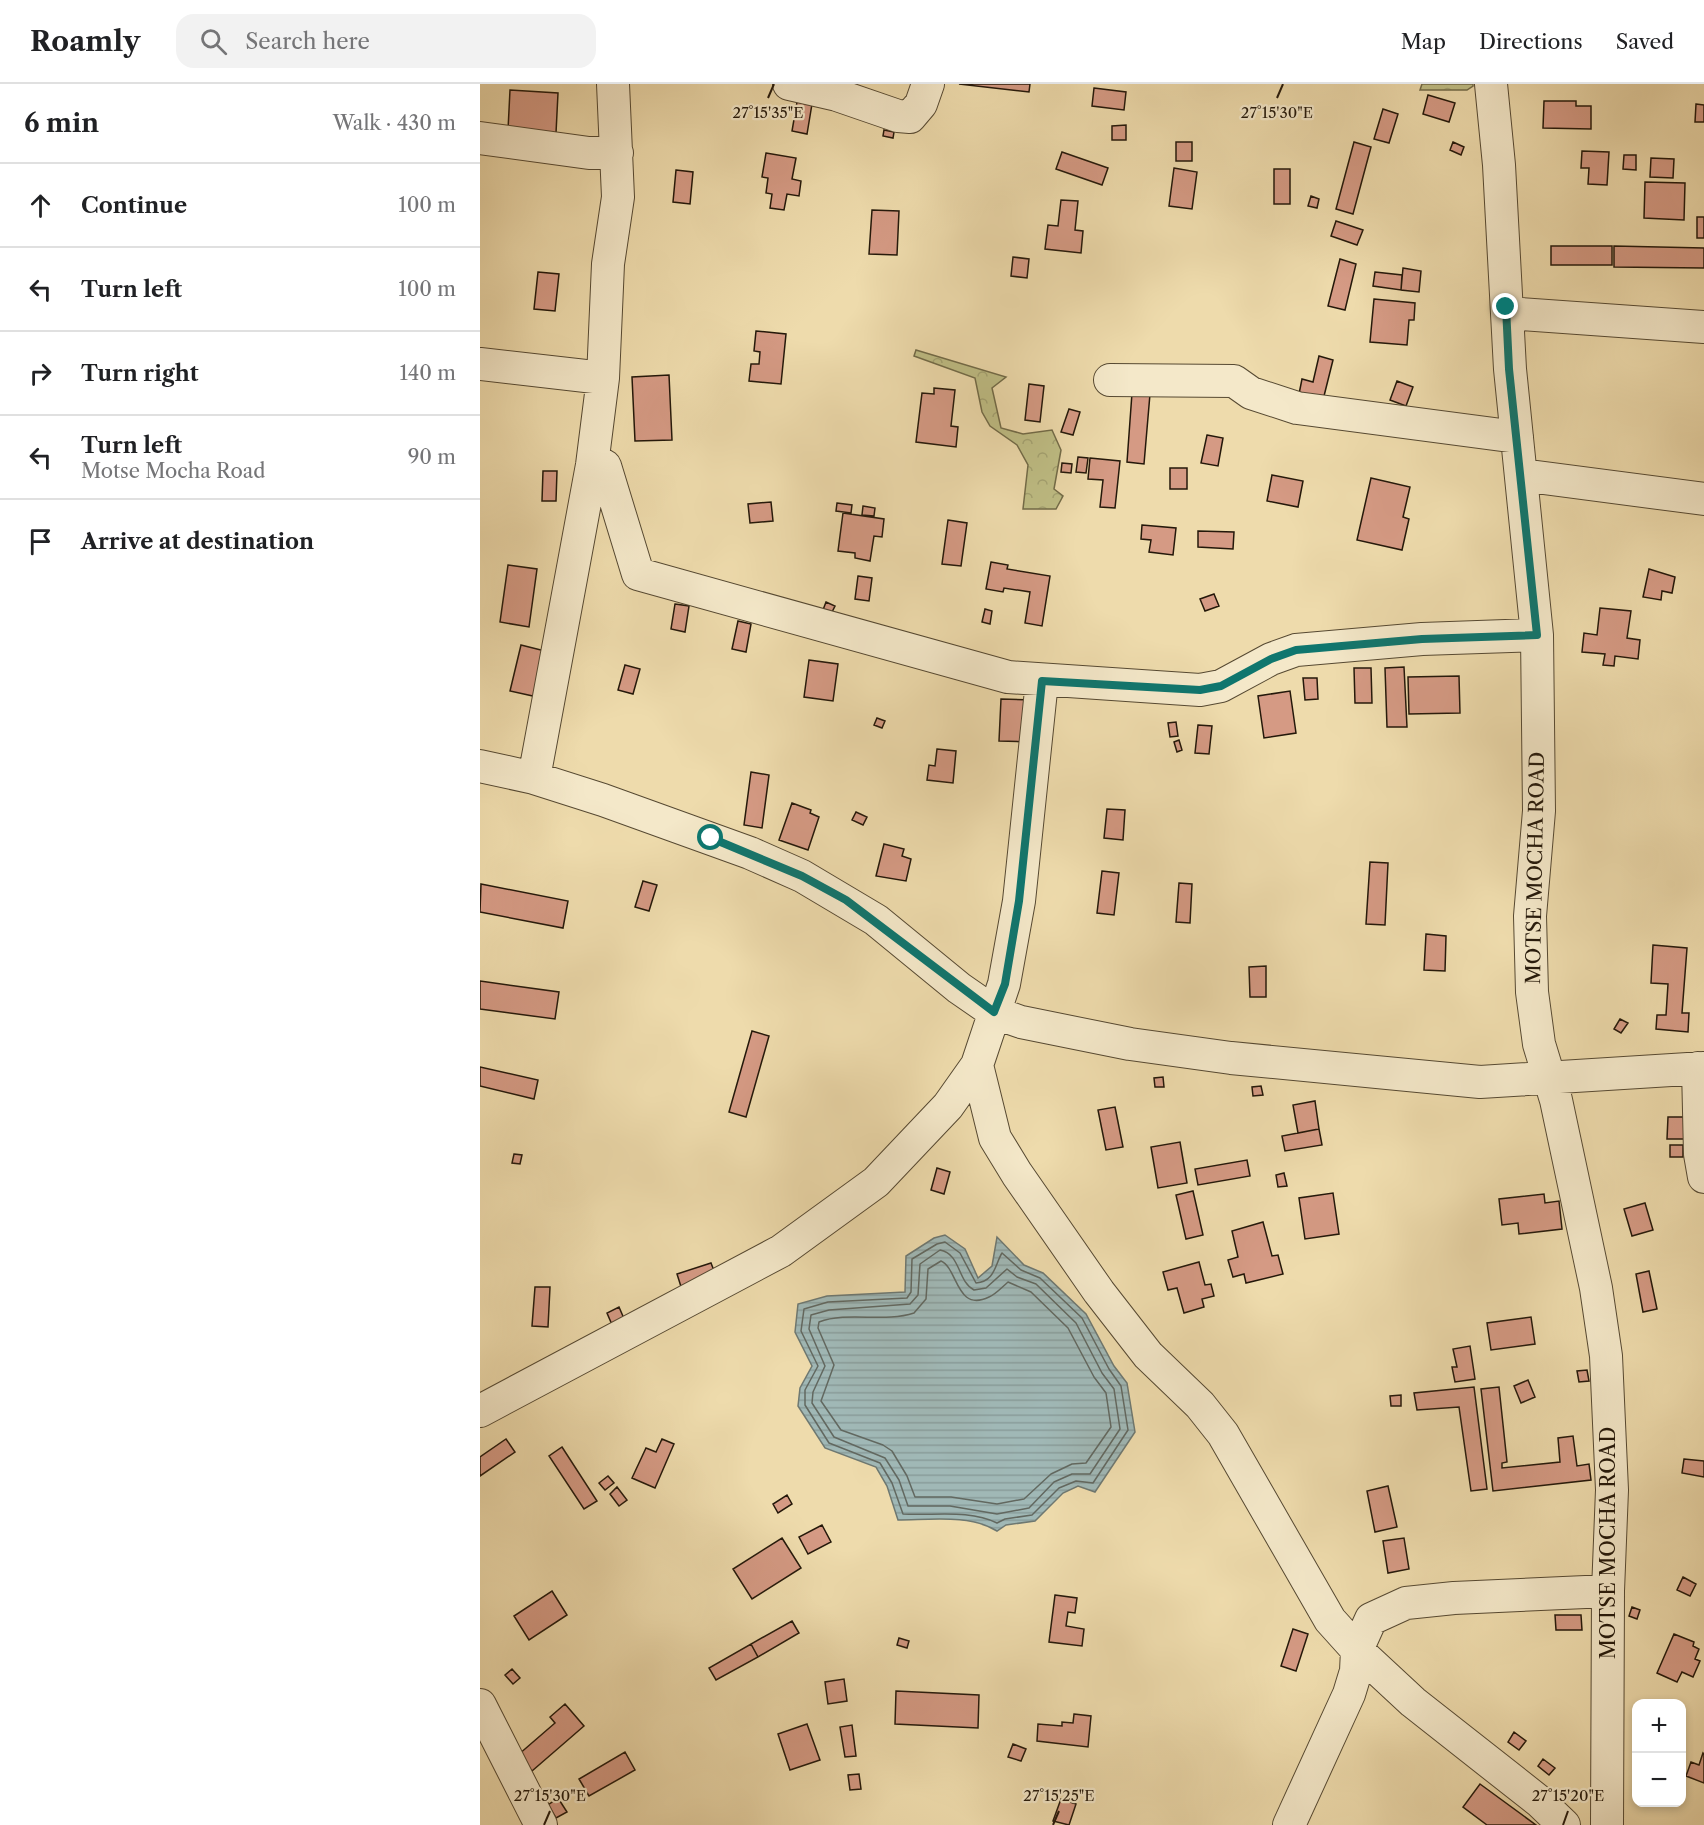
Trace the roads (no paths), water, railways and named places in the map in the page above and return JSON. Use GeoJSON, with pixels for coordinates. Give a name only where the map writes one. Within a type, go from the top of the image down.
{"type":"FeatureCollection","features":[{"type":"Feature","properties":{"kind":"street"},"geometry":{"type":"LineString","coordinates":[[534,778],[592,465],[603,378],[608,264],[618,197],[614,84]]}},
{"type":"Feature","properties":{"kind":"street"},"geometry":{"type":"LineString","coordinates":[[789,84],[837,95],[898,116],[910,117],[917,112],[928,84]]}},
{"type":"Feature","properties":{"kind":"street","name":"MOTSE MOCHA ROAD"},"geometry":{"type":"LineString","coordinates":[[1491,84],[1499,165],[1517,437],[1537,635],[1539,811],[1530,916],[1532,992],[1539,1044],[1549,1076],[1596,1288],[1606,1356],[1612,1490],[1608,1591],[1607,1825]]}},
{"type":"Feature","properties":{"kind":"street"},"geometry":{"type":"LineString","coordinates":[[480,138],[589,153],[617,153]]}},
{"type":"Feature","properties":{"kind":"street"},"geometry":{"type":"LineString","coordinates":[[1507,313],[1704,327]]}},
{"type":"Feature","properties":{"kind":"street"},"geometry":{"type":"LineString","coordinates":[[480,364],[603,378]]}},
{"type":"Feature","properties":{"kind":"street"},"geometry":{"type":"LineString","coordinates":[[1110,380],[1234,381],[1251,393],[1297,408],[1517,437]]}},
{"type":"Feature","properties":{"kind":"street"},"geometry":{"type":"LineString","coordinates":[[592,465],[605,466],[638,574],[1008,677],[1200,690],[1221,686],[1271,659],[1296,650],[1422,639],[1537,635]]}},
{"type":"Feature","properties":{"kind":"street"},"geometry":{"type":"LineString","coordinates":[[1521,475],[1704,499]]}},
{"type":"Feature","properties":{"kind":"street"},"geometry":{"type":"LineString","coordinates":[[480,1411],[781,1251],[876,1182],[948,1106],[977,1065],[1005,984],[1019,901],[1042,681]]}},
{"type":"Feature","properties":{"kind":"street"},"geometry":{"type":"LineString","coordinates":[[480,766],[534,778],[711,838],[802,876],[876,920],[959,988],[994,1012],[1021,1022],[1062,1031],[1231,1058],[1480,1082],[1701,1068],[1700,1154],[1704,1177]]}},
{"type":"Feature","properties":{"kind":"street"},"geometry":{"type":"LineString","coordinates":[[977,1065],[995,1138],[1017,1174],[1099,1292],[1148,1355],[1200,1405],[1223,1434],[1325,1611],[1357,1650],[1413,1702],[1540,1802],[1564,1825]]}},
{"type":"Feature","properties":{"kind":"street"},"geometry":{"type":"LineString","coordinates":[[1289,1825],[1349,1694],[1356,1671],[1357,1650],[1371,1619],[1406,1603],[1454,1598],[1608,1591]]}},
{"type":"Feature","properties":{"kind":"street"},"geometry":{"type":"LineString","coordinates":[[480,1705],[541,1825]]}},
{"type":"Feature","properties":{"kind":"water"},"geometry":{"type":"Polygon","coordinates":[[[945,1235],[965,1249],[978,1278],[992,1266],[997,1237],[1024,1265],[1043,1273],[1086,1314],[1114,1366],[1127,1383],[1135,1432],[1095,1492],[1078,1486],[1063,1493],[1035,1521],[1006,1525],[997,1531],[962,1520],[898,1520],[887,1486],[876,1467],[825,1448],[798,1406],[800,1388],[812,1366],[795,1332],[798,1304],[827,1296],[905,1292],[906,1256],[934,1238],[945,1235]]]}}]}
